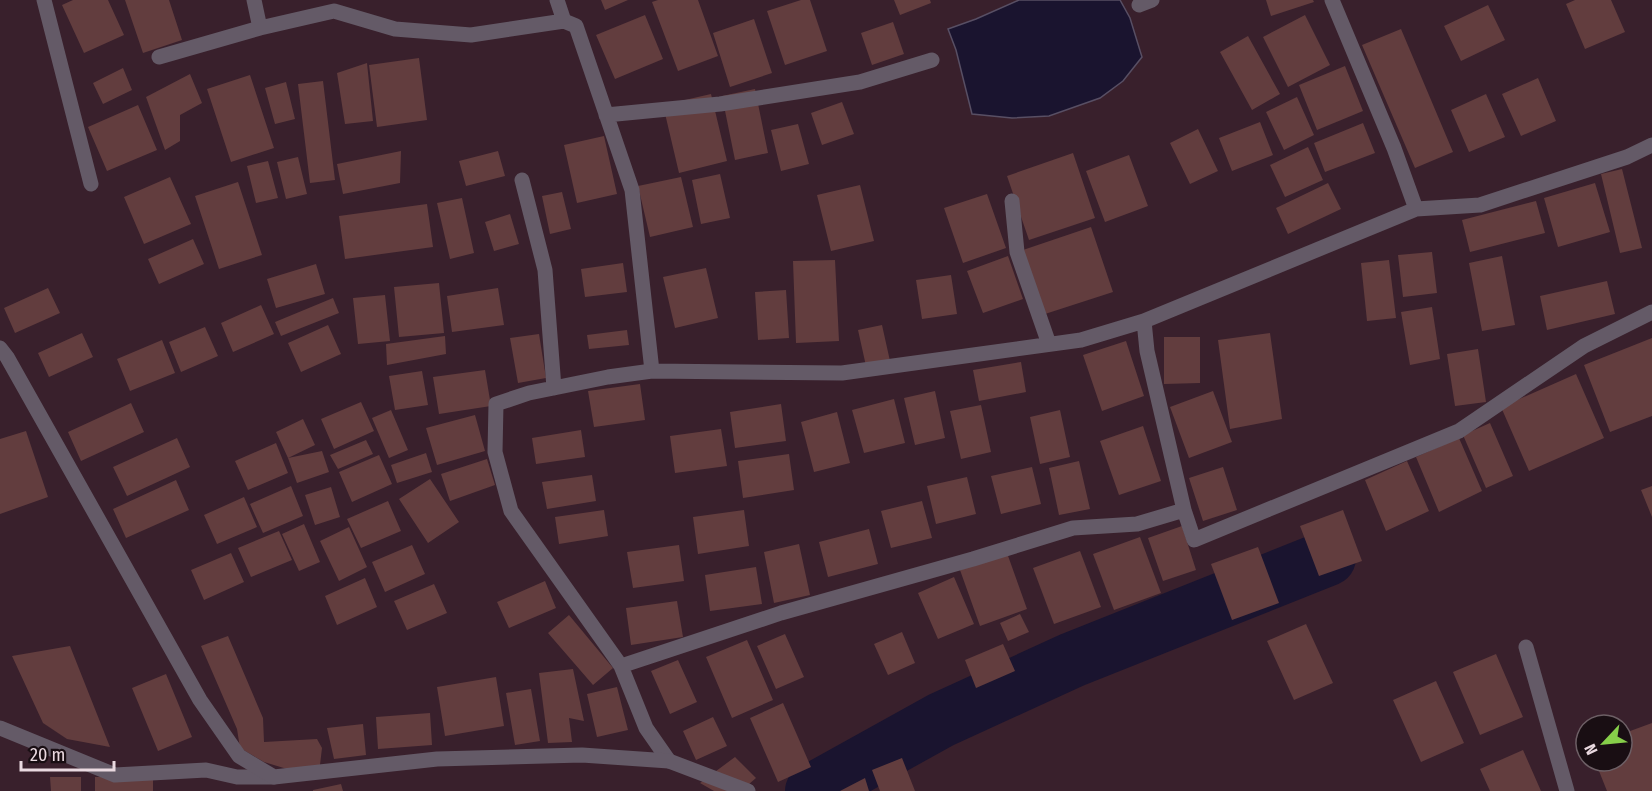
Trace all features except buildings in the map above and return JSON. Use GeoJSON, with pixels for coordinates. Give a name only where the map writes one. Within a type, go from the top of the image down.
{"type":"FeatureCollection","features":[{"type":"Feature","properties":{"kind":"street"},"geometry":{"type":"LineString","coordinates":[[44,0],[91,184]]}},
{"type":"Feature","properties":{"kind":"street"},"geometry":{"type":"LineString","coordinates":[[254,0],[260,28]]}},
{"type":"Feature","properties":{"kind":"street"},"geometry":{"type":"LineString","coordinates":[[557,0],[564,21]]}},
{"type":"Feature","properties":{"kind":"street"},"geometry":{"type":"LineString","coordinates":[[1332,0],[1394,148],[1416,209]]}},
{"type":"Feature","properties":{"kind":"street"},"geometry":{"type":"LineString","coordinates":[[159,57],[260,28],[334,10],[395,29],[471,35],[564,21],[576,26],[632,190],[652,371]]}},
{"type":"Feature","properties":{"kind":"street"},"geometry":{"type":"LineString","coordinates":[[606,115],[720,104],[848,84],[932,60]]}},
{"type":"Feature","properties":{"kind":"street"},"geometry":{"type":"LineString","coordinates":[[669,761],[646,728],[621,666],[511,511],[495,452],[496,404],[529,393],[608,377],[652,371],[842,373],[1080,340],[1144,321],[1416,209],[1480,205],[1628,157],[1652,145]]}},
{"type":"Feature","properties":{"kind":"street"},"geometry":{"type":"LineString","coordinates":[[522,180],[545,270],[554,388]]}},
{"type":"Feature","properties":{"kind":"street"},"geometry":{"type":"LineString","coordinates":[[1012,201],[1017,252],[1049,345]]}},
{"type":"Feature","properties":{"kind":"street"},"geometry":{"type":"LineString","coordinates":[[1144,321],[1147,351],[1184,510],[1194,540],[1459,431],[1584,346],[1652,312]]}},
{"type":"Feature","properties":{"kind":"street"},"geometry":{"type":"LineString","coordinates":[[0,348],[13,367],[200,700],[239,756],[274,777]]}},
{"type":"Feature","properties":{"kind":"street"},"geometry":{"type":"LineString","coordinates":[[621,666],[781,613],[973,559],[1072,528],[1137,524],[1184,510]]}},
{"type":"Feature","properties":{"kind":"street"},"geometry":{"type":"LineString","coordinates":[[1526,647],[1568,791]]}},
{"type":"Feature","properties":{"kind":"street"},"geometry":{"type":"LineString","coordinates":[[0,728],[115,775],[206,770],[237,777],[274,777],[437,759],[582,755],[669,761],[748,791]]}},
{"type":"Feature","properties":{"kind":"shaded area"},"geometry":{"type":"Polygon","coordinates":[[[1019,0],[1120,0],[1130,18],[1142,57],[1123,81],[1100,98],[1049,116],[1012,118],[972,114],[956,50],[948,29],[1019,0]]]}},
{"type":"Feature","properties":{"kind":"waterway"},"geometry":{"type":"LineString","coordinates":[[813,791],[941,720],[1072,660],[1328,558]]}}]}
